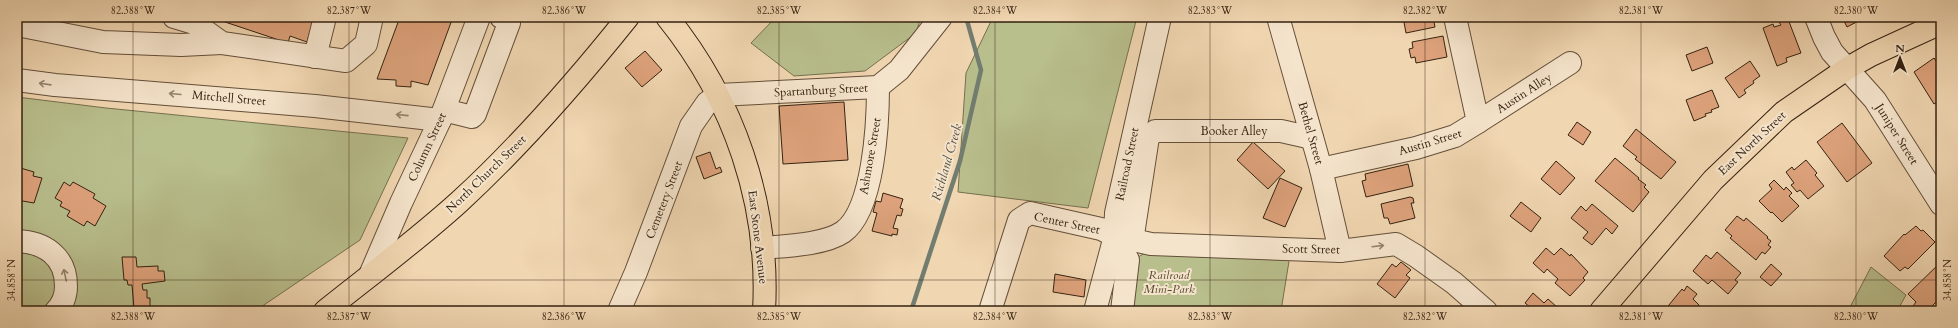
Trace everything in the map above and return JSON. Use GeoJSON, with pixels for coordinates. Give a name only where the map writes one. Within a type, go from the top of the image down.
{"type":"FeatureCollection","features":[{"type":"Feature","properties":{"kind":"main road","name":"North Church Street"},"geometry":{"type":"LineString","coordinates":[[325,311],[439,220],[497,165],[532,130],[628,17]]}},
{"type":"Feature","properties":{"kind":"main road","name":"East Stone Avenue"},"geometry":{"type":"LineString","coordinates":[[673,19],[718,95],[734,128],[746,161],[753,190],[762,248],[765,288],[764,311]]}},
{"type":"Feature","properties":{"kind":"main road","name":"East North Street"},"geometry":{"type":"LineString","coordinates":[[1601,311],[1718,174],[1784,112],[1848,68],[1871,55],[1941,23]]}},
{"type":"Feature","properties":{"kind":"street"},"geometry":{"type":"LineString","coordinates":[[174,17],[194,23],[222,43]]}},
{"type":"Feature","properties":{"kind":"street"},"geometry":{"type":"LineString","coordinates":[[315,57],[325,17]]}},
{"type":"Feature","properties":{"kind":"street"},"geometry":{"type":"LineString","coordinates":[[17,24],[103,42],[181,46],[222,43],[346,61],[366,44],[372,17]]}},
{"type":"Feature","properties":{"kind":"street"},"geometry":{"type":"LineString","coordinates":[[475,27],[500,47],[510,23],[508,20],[501,17]]}},
{"type":"Feature","properties":{"kind":"street","name":"Spartanburg Street"},"geometry":{"type":"LineString","coordinates":[[718,95],[878,87],[899,70],[941,17]]}},
{"type":"Feature","properties":{"kind":"street","name":"Railroad Street"},"geometry":{"type":"LineString","coordinates":[[1095,311],[1124,238],[1116,213],[1160,17]]}},
{"type":"Feature","properties":{"kind":"street","name":"Bethel Street"},"geometry":{"type":"LineString","coordinates":[[1278,17],[1321,169],[1340,251]]}},
{"type":"Feature","properties":{"kind":"street"},"geometry":{"type":"LineString","coordinates":[[1455,17],[1478,122]]}},
{"type":"Feature","properties":{"kind":"street","name":"Juniper Street"},"geometry":{"type":"LineString","coordinates":[[1816,17],[1832,52],[1848,68],[1875,100],[1941,204]]}},
{"type":"Feature","properties":{"kind":"street","name":"Column Street"},"geometry":{"type":"LineString","coordinates":[[370,275],[400,203],[442,115],[475,27]]}},
{"type":"Feature","properties":{"kind":"street","name":"Mitchell Street"},"geometry":{"type":"LineString","coordinates":[[17,80],[55,86],[142,91],[315,106],[472,117],[475,114],[500,47]]}},
{"type":"Feature","properties":{"kind":"street","name":"Austin Alley"},"geometry":{"type":"LineString","coordinates":[[1478,122],[1570,63]]}},
{"type":"Feature","properties":{"kind":"street","name":"Ashmore Street"},"geometry":{"type":"LineString","coordinates":[[762,248],[811,243],[842,232],[856,219],[861,208],[869,177],[875,144],[878,110],[878,87]]}},
{"type":"Feature","properties":{"kind":"street","name":"Cemetery Street"},"geometry":{"type":"LineString","coordinates":[[619,311],[636,272],[691,126],[707,104],[718,95]]}},
{"type":"Feature","properties":{"kind":"street","name":"Austin Street"},"geometry":{"type":"LineString","coordinates":[[1321,169],[1416,148],[1455,136],[1478,122]]}},
{"type":"Feature","properties":{"kind":"street","name":"Booker Alley"},"geometry":{"type":"LineString","coordinates":[[1124,238],[1148,137],[1155,131],[1281,131],[1312,138]]}},
{"type":"Feature","properties":{"kind":"street","name":"Center Street"},"geometry":{"type":"LineString","coordinates":[[990,311],[1019,220],[1030,213],[1102,229],[1124,238]]}},
{"type":"Feature","properties":{"kind":"street"},"geometry":{"type":"LineString","coordinates":[[1122,311],[1128,260],[1124,238]]}},
{"type":"Feature","properties":{"kind":"street","name":"Scott Street"},"geometry":{"type":"LineString","coordinates":[[1124,238],[1151,244],[1340,251],[1396,244],[1416,256],[1454,284],[1486,311]]}},
{"type":"Feature","properties":{"kind":"street"},"geometry":{"type":"LineString","coordinates":[[17,241],[38,245],[51,252],[61,261],[66,278],[66,293],[61,306],[56,311]]}},
{"type":"Feature","properties":{"kind":"green space"},"geometry":{"type":"Polygon","coordinates":[[[776,17],[921,17],[916,33],[865,71],[794,76],[751,43],[776,17]]]}},
{"type":"Feature","properties":{"kind":"green space"},"geometry":{"type":"Polygon","coordinates":[[[993,17],[1137,17],[1088,208],[958,192],[966,73],[993,17]]]}},
{"type":"Feature","properties":{"kind":"green space"},"geometry":{"type":"Polygon","coordinates":[[[17,97],[106,108],[408,138],[360,240],[255,311],[17,311],[17,97]]]}},
{"type":"Feature","properties":{"kind":"green space","name":"Railroad Mini-Park"},"geometry":{"type":"Polygon","coordinates":[[[1145,253],[1290,255],[1281,311],[1124,311],[1138,257],[1145,253]]]}},
{"type":"Feature","properties":{"kind":"green space"},"geometry":{"type":"Polygon","coordinates":[[[1871,267],[1906,295],[1897,311],[1848,311],[1871,267]]]}},
{"type":"Feature","properties":{"kind":"building"},"geometry":{"type":"Polygon","coordinates":[[[210,17],[314,17],[307,42],[290,36],[288,43],[210,17]]]}},
{"type":"Feature","properties":{"kind":"building"},"geometry":{"type":"Polygon","coordinates":[[[400,17],[453,17],[428,85],[411,81],[411,87],[396,86],[396,80],[377,79],[400,17]]]}},
{"type":"Feature","properties":{"kind":"building"},"geometry":{"type":"Polygon","coordinates":[[[1403,17],[1433,17],[1435,27],[1406,33],[1403,17]]]}},
{"type":"Feature","properties":{"kind":"building"},"geometry":{"type":"Polygon","coordinates":[[[1842,17],[1866,17],[1847,27],[1842,17]]]}},
{"type":"Feature","properties":{"kind":"building"},"geometry":{"type":"Polygon","coordinates":[[[1788,19],[1801,53],[1786,58],[1787,62],[1777,66],[1763,28],[1773,24],[1774,27],[1781,25],[1779,22],[1788,19]]]}},
{"type":"Feature","properties":{"kind":"building"},"geometry":{"type":"Polygon","coordinates":[[[1443,36],[1447,57],[1416,63],[1415,57],[1411,58],[1409,49],[1413,48],[1412,42],[1443,36]]]}},
{"type":"Feature","properties":{"kind":"building"},"geometry":{"type":"Polygon","coordinates":[[[1707,47],[1713,63],[1692,71],[1686,55],[1707,47]]]}},
{"type":"Feature","properties":{"kind":"building"},"geometry":{"type":"Polygon","coordinates":[[[645,51],[662,70],[642,87],[625,68],[645,51]]]}},
{"type":"Feature","properties":{"kind":"building"},"geometry":{"type":"Polygon","coordinates":[[[1934,58],[1941,68],[1939,73],[1941,76],[1941,99],[1934,104],[1914,72],[1934,58]]]}},
{"type":"Feature","properties":{"kind":"building"},"geometry":{"type":"Polygon","coordinates":[[[1750,61],[1760,76],[1753,81],[1754,83],[1744,90],[1746,93],[1739,98],[1725,78],[1750,61]]]}},
{"type":"Feature","properties":{"kind":"building"},"geometry":{"type":"Polygon","coordinates":[[[1712,90],[1719,107],[1711,110],[1712,112],[1705,114],[1706,116],[1694,121],[1686,100],[1712,90]]]}},
{"type":"Feature","properties":{"kind":"building"},"geometry":{"type":"Polygon","coordinates":[[[844,102],[848,160],[783,164],[779,106],[844,102]]]}},
{"type":"Feature","properties":{"kind":"building"},"geometry":{"type":"Polygon","coordinates":[[[1577,122],[1591,132],[1583,145],[1568,135],[1577,122]]]}},
{"type":"Feature","properties":{"kind":"building"},"geometry":{"type":"Polygon","coordinates":[[[1842,123],[1872,163],[1847,182],[1817,142],[1842,123]]]}},
{"type":"Feature","properties":{"kind":"building"},"geometry":{"type":"Polygon","coordinates":[[[1636,129],[1676,162],[1661,179],[1635,159],[1637,157],[1623,146],[1636,129]]]}},
{"type":"Feature","properties":{"kind":"building"},"geometry":{"type":"Polygon","coordinates":[[[1253,142],[1285,171],[1268,189],[1237,160],[1253,142]]]}},
{"type":"Feature","properties":{"kind":"building"},"geometry":{"type":"Polygon","coordinates":[[[710,152],[716,169],[720,167],[722,172],[704,179],[696,157],[710,152]]]}},
{"type":"Feature","properties":{"kind":"building"},"geometry":{"type":"Polygon","coordinates":[[[1615,158],[1646,185],[1644,187],[1649,192],[1633,212],[1595,181],[1615,158]]]}},
{"type":"Feature","properties":{"kind":"building"},"geometry":{"type":"Polygon","coordinates":[[[1806,160],[1817,173],[1815,175],[1824,186],[1808,199],[1800,190],[1797,192],[1791,185],[1794,183],[1786,172],[1792,167],[1794,170],[1806,160]]]}},
{"type":"Feature","properties":{"kind":"building"},"geometry":{"type":"Polygon","coordinates":[[[1556,161],[1575,178],[1560,195],[1541,179],[1556,161]]]}},
{"type":"Feature","properties":{"kind":"building"},"geometry":{"type":"Polygon","coordinates":[[[1408,164],[1413,186],[1366,197],[1362,181],[1366,180],[1365,174],[1408,164]]]}},
{"type":"Feature","properties":{"kind":"building"},"geometry":{"type":"Polygon","coordinates":[[[17,167],[34,172],[33,176],[42,178],[34,203],[17,200],[17,167]]]}},
{"type":"Feature","properties":{"kind":"building"},"geometry":{"type":"Polygon","coordinates":[[[1280,178],[1302,188],[1285,227],[1263,218],[1280,178]]]}},
{"type":"Feature","properties":{"kind":"building"},"geometry":{"type":"Polygon","coordinates":[[[1774,180],[1784,190],[1786,187],[1792,193],[1789,196],[1799,206],[1782,222],[1759,201],[1772,189],[1769,185],[1774,180]]]}},
{"type":"Feature","properties":{"kind":"building"},"geometry":{"type":"Polygon","coordinates":[[[64,182],[70,186],[73,182],[95,194],[93,198],[106,206],[95,226],[87,221],[84,226],[67,216],[70,211],[60,206],[62,202],[55,198],[64,182]]]}},
{"type":"Feature","properties":{"kind":"building"},"geometry":{"type":"Polygon","coordinates":[[[883,193],[903,199],[900,208],[903,209],[901,216],[897,215],[893,228],[898,229],[897,235],[892,234],[892,236],[872,231],[877,213],[873,212],[876,201],[881,202],[883,193]]]}},
{"type":"Feature","properties":{"kind":"building"},"geometry":{"type":"Polygon","coordinates":[[[1410,197],[1413,198],[1414,203],[1411,203],[1415,218],[1390,224],[1388,218],[1384,218],[1381,204],[1410,197]]]}},
{"type":"Feature","properties":{"kind":"building"},"geometry":{"type":"Polygon","coordinates":[[[1521,202],[1541,218],[1531,232],[1510,216],[1521,202]]]}},
{"type":"Feature","properties":{"kind":"building"},"geometry":{"type":"Polygon","coordinates":[[[1592,204],[1618,226],[1612,234],[1606,228],[1592,245],[1583,238],[1588,232],[1571,218],[1581,206],[1586,211],[1592,204]]]}},
{"type":"Feature","properties":{"kind":"building"},"geometry":{"type":"Polygon","coordinates":[[[1737,216],[1744,221],[1746,218],[1771,241],[1768,245],[1771,247],[1765,254],[1762,252],[1756,260],[1730,238],[1732,236],[1725,230],[1737,216]]]}},
{"type":"Feature","properties":{"kind":"building"},"geometry":{"type":"Polygon","coordinates":[[[1916,226],[1921,231],[1923,230],[1935,242],[1908,269],[1905,267],[1900,271],[1884,256],[1904,234],[1905,235],[1916,226]]]}},
{"type":"Feature","properties":{"kind":"building"},"geometry":{"type":"Polygon","coordinates":[[[1546,248],[1554,255],[1561,248],[1570,256],[1571,254],[1588,272],[1583,278],[1585,280],[1570,296],[1555,283],[1558,279],[1547,269],[1544,273],[1533,263],[1546,248]]]}},
{"type":"Feature","properties":{"kind":"building"},"geometry":{"type":"Polygon","coordinates":[[[1717,252],[1741,273],[1735,280],[1738,282],[1728,294],[1712,280],[1708,284],[1693,271],[1706,255],[1711,259],[1717,252]]]}},
{"type":"Feature","properties":{"kind":"building"},"geometry":{"type":"Polygon","coordinates":[[[122,257],[136,257],[137,267],[158,266],[158,271],[164,271],[165,281],[142,284],[143,290],[147,290],[147,298],[150,298],[150,307],[134,308],[132,285],[128,285],[127,280],[124,280],[122,257]]]}},
{"type":"Feature","properties":{"kind":"building"},"geometry":{"type":"Polygon","coordinates":[[[1401,262],[1411,270],[1406,275],[1410,278],[1395,298],[1377,284],[1392,264],[1396,267],[1401,262]]]}},
{"type":"Feature","properties":{"kind":"building"},"geometry":{"type":"Polygon","coordinates":[[[1941,262],[1941,297],[1927,311],[1918,311],[1913,306],[1916,302],[1908,294],[1941,262]]]}},
{"type":"Feature","properties":{"kind":"building"},"geometry":{"type":"Polygon","coordinates":[[[1771,264],[1782,274],[1771,286],[1760,277],[1771,264]]]}},
{"type":"Feature","properties":{"kind":"building"},"geometry":{"type":"Polygon","coordinates":[[[1055,274],[1086,280],[1084,297],[1053,292],[1055,274]]]}},
{"type":"Feature","properties":{"kind":"building"},"geometry":{"type":"Polygon","coordinates":[[[1687,286],[1697,294],[1693,299],[1699,305],[1697,308],[1701,311],[1664,311],[1682,289],[1684,291],[1687,286]]]}},
{"type":"Feature","properties":{"kind":"building"},"geometry":{"type":"Polygon","coordinates":[[[1533,293],[1544,303],[1548,299],[1558,308],[1556,311],[1528,311],[1531,308],[1525,303],[1533,293]]]}},
{"type":"Feature","properties":{"kind":"waterway","name":"Richland Creek"},"geometry":{"type":"LineString","coordinates":[[911,311],[960,161],[981,70],[966,17]]}}]}
